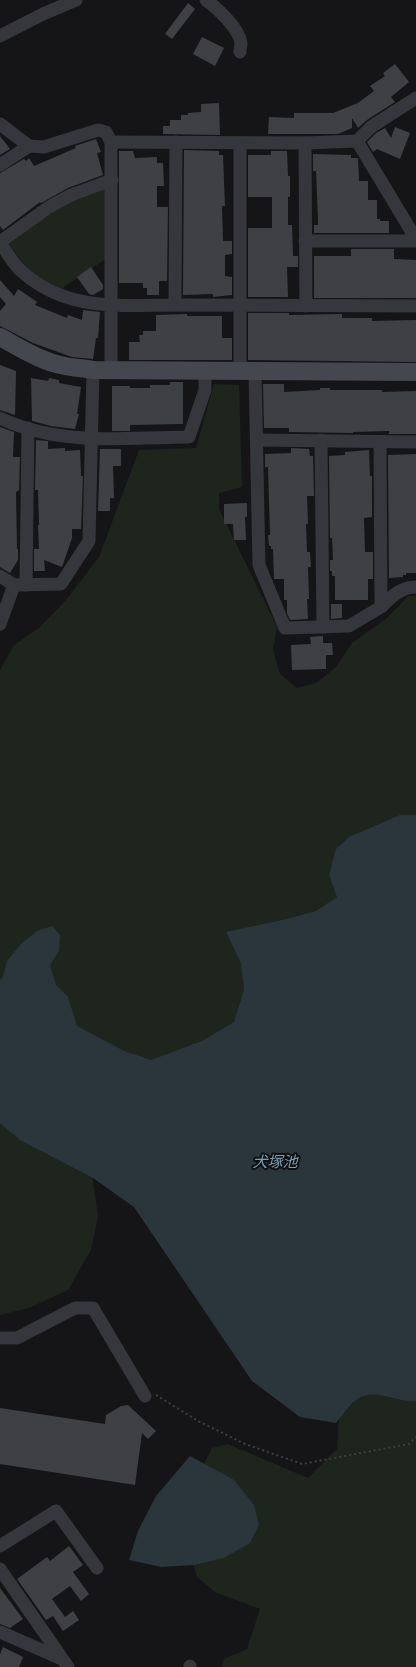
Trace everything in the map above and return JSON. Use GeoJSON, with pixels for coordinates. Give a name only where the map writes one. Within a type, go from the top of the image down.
{"type":"FeatureCollection","features":[{"type":"Feature","properties":{"kind":"street"},"geometry":{"type":"LineString","coordinates":[[0,36],[43,14],[76,0]]}},
{"type":"Feature","properties":{"kind":"street"},"geometry":{"type":"LineString","coordinates":[[206,0],[220,10],[232,26],[241,42],[240,52]]}},
{"type":"Feature","properties":{"kind":"street"},"geometry":{"type":"LineString","coordinates":[[111,142],[240,144],[357,141],[371,126],[416,98]]}},
{"type":"Feature","properties":{"kind":"street"},"geometry":{"type":"LineString","coordinates":[[0,124],[29,146],[44,147],[98,130],[106,132],[111,142],[111,369]]}},
{"type":"Feature","properties":{"kind":"street"},"geometry":{"type":"LineString","coordinates":[[357,141],[416,240]]}},
{"type":"Feature","properties":{"kind":"street"},"geometry":{"type":"LineString","coordinates":[[175,305],[176,142]]}},
{"type":"Feature","properties":{"kind":"street"},"geometry":{"type":"LineString","coordinates":[[305,143],[306,306]]}},
{"type":"Feature","properties":{"kind":"street"},"geometry":{"type":"LineString","coordinates":[[240,144],[239,305],[257,440],[259,565],[286,628],[349,626],[381,607],[394,595],[407,587],[416,586]]}},
{"type":"Feature","properties":{"kind":"street"},"geometry":{"type":"LineString","coordinates":[[0,165],[29,146]]}},
{"type":"Feature","properties":{"kind":"street"},"geometry":{"type":"LineString","coordinates":[[112,180],[65,198],[49,207],[0,242],[18,269],[57,295],[86,303],[110,305],[416,306]]}},
{"type":"Feature","properties":{"kind":"street"},"geometry":{"type":"LineString","coordinates":[[305,241],[416,240]]}},
{"type":"Feature","properties":{"kind":"street"},"geometry":{"type":"LineString","coordinates":[[0,336],[19,348],[63,366],[93,370],[416,372]]}},
{"type":"Feature","properties":{"kind":"street"},"geometry":{"type":"LineString","coordinates":[[0,576],[20,585],[61,584],[89,541],[93,370]]}},
{"type":"Feature","properties":{"kind":"street"},"geometry":{"type":"LineString","coordinates":[[0,418],[28,428],[58,436],[92,438],[189,437],[205,390],[205,370]]}},
{"type":"Feature","properties":{"kind":"street"},"geometry":{"type":"LineString","coordinates":[[0,624],[20,585],[28,428]]}},
{"type":"Feature","properties":{"kind":"street"},"geometry":{"type":"LineString","coordinates":[[257,440],[416,442]]}},
{"type":"Feature","properties":{"kind":"street"},"geometry":{"type":"LineString","coordinates":[[321,440],[323,627]]}},
{"type":"Feature","properties":{"kind":"street"},"geometry":{"type":"LineString","coordinates":[[380,442],[381,607]]}},
{"type":"Feature","properties":{"kind":"street"},"geometry":{"type":"LineString","coordinates":[[0,1338],[18,1338],[76,1308],[93,1308],[145,1396]]}},
{"type":"Feature","properties":{"kind":"street"},"geometry":{"type":"LineString","coordinates":[[0,1546],[56,1511],[97,1568]]}},
{"type":"Feature","properties":{"kind":"street"},"geometry":{"type":"LineString","coordinates":[[0,1569],[66,1663]]}},
{"type":"Feature","properties":{"kind":"street"},"geometry":{"type":"LineString","coordinates":[[0,1632],[66,1663]]}},
{"type":"Feature","properties":{"kind":"path"},"geometry":{"type":"LineString","coordinates":[[145,1396],[158,1395],[198,1421],[245,1444],[302,1464],[409,1444],[416,1437]]}},
{"type":"Feature","properties":{"kind":"shaded area"},"geometry":{"type":"Polygon","coordinates":[[[106,186],[107,258],[61,289],[29,272],[8,242],[67,203],[106,186]]]}},
{"type":"Feature","properties":{"kind":"shaded area"},"geometry":{"type":"Polygon","coordinates":[[[214,384],[239,385],[242,487],[219,493],[219,509],[277,627],[273,650],[280,674],[297,688],[316,683],[335,668],[352,643],[387,618],[408,596],[416,596],[416,1667],[222,1667],[224,1659],[247,1649],[260,1609],[215,1592],[197,1577],[189,1549],[198,1477],[212,1448],[228,1444],[308,1478],[337,1449],[342,1359],[260,1035],[151,1087],[0,1011],[0,670],[14,645],[40,627],[66,600],[99,557],[139,450],[196,448],[214,384]]]}},
{"type":"Feature","properties":{"kind":"shaded area"},"geometry":{"type":"Polygon","coordinates":[[[0,1076],[88,1147],[98,1216],[91,1250],[68,1290],[29,1308],[0,1315],[0,1076]]]}},
{"type":"Feature","properties":{"kind":"water","name":"犬塚池"},"geometry":{"type":"Polygon","coordinates":[[[400,815],[416,815],[416,1401],[401,1400],[380,1395],[366,1395],[353,1402],[336,1423],[300,1417],[252,1381],[134,1207],[93,1178],[20,1140],[0,1123],[0,980],[3,977],[7,961],[22,943],[37,931],[52,926],[60,935],[59,951],[50,965],[56,985],[68,997],[77,1026],[124,1051],[151,1060],[202,1041],[234,1022],[244,990],[241,963],[226,932],[287,919],[316,911],[337,897],[329,875],[336,849],[349,837],[400,815]]]}},
{"type":"Feature","properties":{"kind":"water"},"geometry":{"type":"Polygon","coordinates":[[[190,1456],[234,1480],[254,1505],[259,1525],[250,1543],[224,1558],[194,1565],[161,1567],[129,1560],[138,1531],[156,1496],[190,1456]]]}},
{"type":"Feature","properties":{"kind":"building"},"geometry":{"type":"Polygon","coordinates":[[[188,3],[195,9],[172,39],[165,34],[188,3]]]}},
{"type":"Feature","properties":{"kind":"building"},"geometry":{"type":"Polygon","coordinates":[[[202,37],[224,48],[215,66],[193,54],[202,37]]]}},
{"type":"Feature","properties":{"kind":"building"},"geometry":{"type":"Polygon","coordinates":[[[395,64],[409,82],[391,97],[395,102],[367,120],[358,128],[352,118],[352,128],[338,134],[268,134],[269,117],[294,118],[294,113],[333,113],[358,103],[374,91],[370,86],[385,76],[383,73],[395,64]]]}},
{"type":"Feature","properties":{"kind":"building"},"geometry":{"type":"Polygon","coordinates":[[[219,103],[220,135],[163,134],[163,126],[170,126],[170,120],[181,120],[181,115],[201,112],[201,104],[219,103]]]}},
{"type":"Feature","properties":{"kind":"building"},"geometry":{"type":"Polygon","coordinates":[[[395,127],[410,133],[400,159],[377,149],[373,152],[367,142],[376,133],[385,128],[391,138],[395,127]]]}},
{"type":"Feature","properties":{"kind":"building"},"geometry":{"type":"Polygon","coordinates":[[[0,136],[10,149],[0,155],[0,136]]]}},
{"type":"Feature","properties":{"kind":"building"},"geometry":{"type":"Polygon","coordinates":[[[96,139],[101,152],[97,153],[103,175],[68,188],[41,203],[40,202],[3,230],[0,226],[0,173],[24,159],[26,161],[29,158],[34,166],[76,148],[75,146],[96,139]]]}},
{"type":"Feature","properties":{"kind":"building"},"geometry":{"type":"Polygon","coordinates":[[[184,150],[219,151],[219,155],[223,155],[225,206],[222,206],[223,241],[232,241],[232,254],[225,255],[225,276],[232,277],[232,295],[213,297],[213,294],[183,295],[184,150]]]}},
{"type":"Feature","properties":{"kind":"building"},"geometry":{"type":"Polygon","coordinates":[[[119,151],[133,151],[135,158],[157,157],[157,163],[163,163],[164,186],[157,186],[157,207],[168,207],[167,281],[159,281],[159,295],[147,295],[147,288],[143,288],[143,283],[119,283],[119,151]]]}},
{"type":"Feature","properties":{"kind":"building"},"geometry":{"type":"Polygon","coordinates":[[[271,151],[287,151],[288,176],[290,176],[288,225],[292,225],[293,256],[298,256],[298,267],[287,267],[288,297],[248,297],[248,228],[272,228],[272,197],[248,197],[248,155],[271,155],[271,151]]]}},
{"type":"Feature","properties":{"kind":"building"},"geometry":{"type":"Polygon","coordinates":[[[313,154],[351,155],[351,158],[358,158],[359,181],[368,181],[368,200],[377,200],[377,219],[380,219],[380,221],[389,221],[389,233],[314,233],[314,225],[318,225],[318,219],[316,171],[313,171],[313,154]]]}},
{"type":"Feature","properties":{"kind":"building"},"geometry":{"type":"Polygon","coordinates":[[[351,249],[394,249],[394,259],[416,260],[416,298],[314,298],[314,256],[351,256],[351,249]]]}},
{"type":"Feature","properties":{"kind":"building"},"geometry":{"type":"Polygon","coordinates":[[[91,267],[103,285],[103,289],[93,295],[89,294],[77,277],[91,267]]]}},
{"type":"Feature","properties":{"kind":"building"},"geometry":{"type":"Polygon","coordinates":[[[0,280],[14,296],[18,289],[37,302],[35,305],[67,318],[68,315],[82,320],[83,310],[100,312],[98,338],[96,338],[93,359],[72,357],[33,343],[0,326],[0,311],[6,304],[0,297],[0,280]]]}},
{"type":"Feature","properties":{"kind":"building"},"geometry":{"type":"Polygon","coordinates":[[[248,313],[289,313],[289,315],[342,314],[342,318],[372,318],[372,321],[416,320],[416,362],[248,360],[248,313]]]}},
{"type":"Feature","properties":{"kind":"building"},"geometry":{"type":"Polygon","coordinates":[[[187,314],[187,316],[222,316],[222,338],[232,338],[232,360],[129,360],[129,342],[140,342],[139,335],[143,335],[143,331],[156,331],[156,315],[187,314]]]}},
{"type":"Feature","properties":{"kind":"building"},"geometry":{"type":"Polygon","coordinates":[[[0,365],[16,371],[15,415],[0,410],[0,365]]]}},
{"type":"Feature","properties":{"kind":"building"},"geometry":{"type":"Polygon","coordinates":[[[31,378],[48,381],[49,378],[59,380],[59,383],[81,387],[77,414],[79,414],[75,429],[51,426],[32,421],[31,378]]]}},
{"type":"Feature","properties":{"kind":"building"},"geometry":{"type":"Polygon","coordinates":[[[170,382],[183,382],[183,424],[130,425],[130,431],[112,431],[112,386],[150,388],[150,385],[170,385],[170,382]]]}},
{"type":"Feature","properties":{"kind":"building"},"geometry":{"type":"Polygon","coordinates":[[[263,384],[284,384],[284,392],[320,390],[320,388],[330,388],[330,390],[382,390],[382,392],[416,391],[416,434],[389,434],[389,431],[353,433],[289,432],[289,428],[264,428],[263,384]]]}},
{"type":"Feature","properties":{"kind":"building"},"geometry":{"type":"Polygon","coordinates":[[[0,427],[14,432],[13,457],[20,457],[19,490],[16,492],[18,560],[10,573],[0,567],[0,427]]]}},
{"type":"Feature","properties":{"kind":"building"},"geometry":{"type":"Polygon","coordinates":[[[36,440],[48,441],[48,449],[65,448],[65,451],[80,450],[81,476],[83,476],[81,529],[72,529],[72,538],[62,567],[44,560],[45,571],[34,571],[34,549],[39,549],[38,490],[35,490],[36,440]]]}},
{"type":"Feature","properties":{"kind":"building"},"geometry":{"type":"Polygon","coordinates":[[[291,448],[309,449],[310,456],[313,456],[314,496],[307,496],[307,552],[310,552],[311,567],[308,567],[308,619],[290,620],[287,613],[287,600],[284,600],[284,579],[274,579],[273,549],[269,546],[268,467],[265,467],[265,454],[291,453],[291,448]]]}},
{"type":"Feature","properties":{"kind":"building"},"geometry":{"type":"Polygon","coordinates":[[[100,449],[121,449],[121,466],[113,466],[114,498],[110,498],[110,511],[98,511],[100,449]]]}},
{"type":"Feature","properties":{"kind":"building"},"geometry":{"type":"Polygon","coordinates":[[[369,450],[370,476],[372,476],[372,517],[364,518],[365,552],[373,552],[373,579],[368,579],[368,600],[335,600],[335,576],[332,576],[332,571],[330,571],[330,560],[333,560],[332,538],[330,538],[329,456],[345,455],[345,452],[369,450]]]}},
{"type":"Feature","properties":{"kind":"building"},"geometry":{"type":"Polygon","coordinates":[[[416,454],[416,573],[406,573],[403,577],[389,578],[388,455],[416,454]]]}},
{"type":"Feature","properties":{"kind":"building"},"geometry":{"type":"Polygon","coordinates":[[[247,503],[247,517],[245,517],[246,540],[234,540],[233,524],[224,524],[224,504],[247,503]]]}},
{"type":"Feature","properties":{"kind":"building"},"geometry":{"type":"Polygon","coordinates":[[[331,604],[342,604],[342,618],[331,619],[331,604]]]}},
{"type":"Feature","properties":{"kind":"building"},"geometry":{"type":"Polygon","coordinates":[[[323,636],[323,643],[332,643],[333,655],[326,655],[326,669],[292,670],[291,645],[311,644],[310,637],[323,636]]]}},
{"type":"Feature","properties":{"kind":"building"},"geometry":{"type":"Polygon","coordinates":[[[128,1405],[156,1431],[148,1439],[142,1433],[135,1485],[0,1464],[0,1408],[105,1424],[106,1415],[121,1406],[128,1405]]]}},
{"type":"Feature","properties":{"kind":"building"},"geometry":{"type":"Polygon","coordinates":[[[69,1546],[83,1565],[73,1572],[89,1594],[81,1601],[70,1586],[52,1599],[65,1617],[73,1611],[79,1620],[63,1631],[53,1616],[46,1620],[17,1579],[47,1557],[50,1561],[69,1546]]]}},
{"type":"Feature","properties":{"kind":"building"},"geometry":{"type":"Polygon","coordinates":[[[0,1588],[23,1619],[10,1628],[0,1624],[0,1588]]]}},
{"type":"Feature","properties":{"kind":"building"},"geometry":{"type":"Polygon","coordinates":[[[3,1647],[23,1657],[19,1667],[0,1667],[0,1654],[3,1647]]]}}]}
